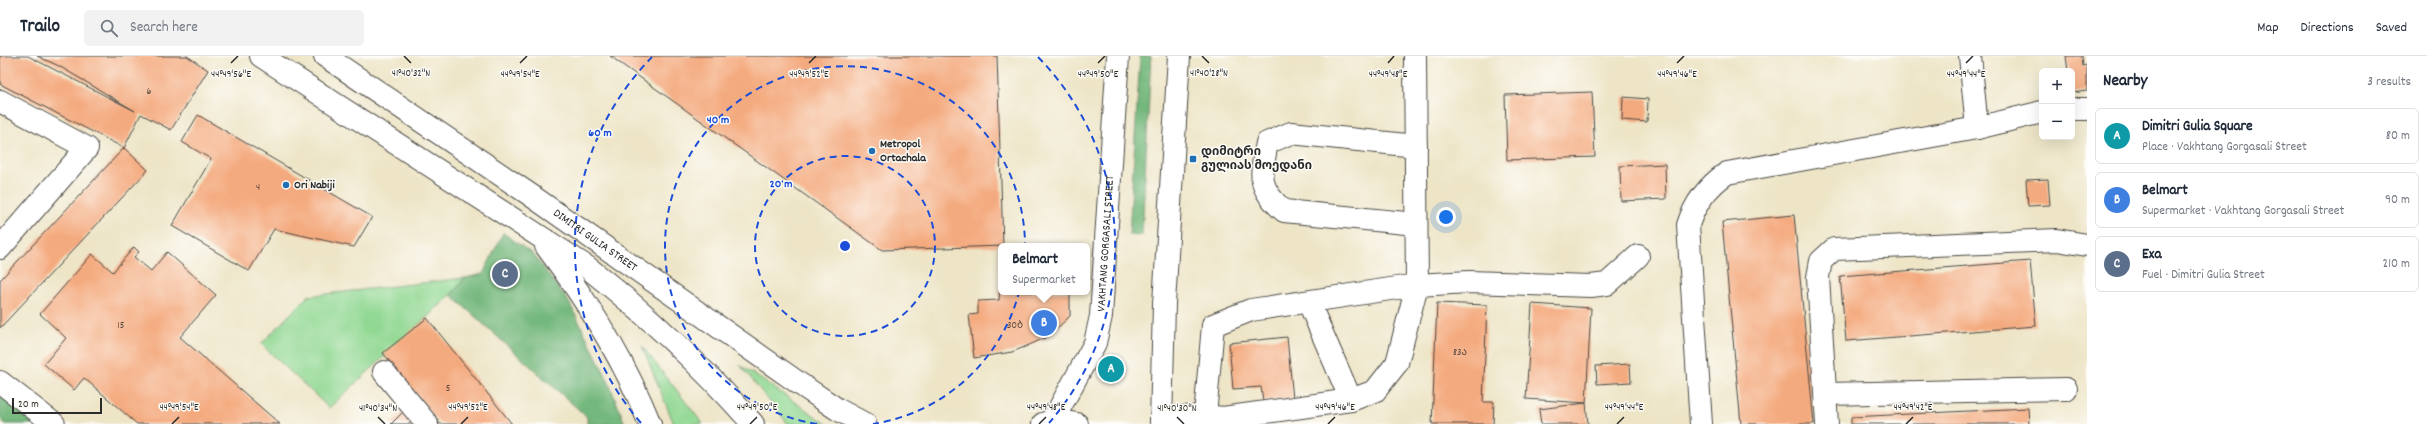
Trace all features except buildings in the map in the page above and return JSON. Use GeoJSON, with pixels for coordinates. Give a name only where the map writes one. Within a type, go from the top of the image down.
{"type":"FeatureCollection","features":[{"type":"Feature","properties":{"kind":"main road"},"geometry":{"type":"LineString","coordinates":[[261,56],[587,267],[629,300],[717,382],[753,424]]}},
{"type":"Feature","properties":{"kind":"main road","name":"DIMITRI GULIA STREET"},"geometry":{"type":"LineString","coordinates":[[325,56],[529,194],[800,384],[837,409],[865,424]]}},
{"type":"Feature","properties":{"kind":"main road","name":"VAKHTANG GORGASALI STREET"},"geometry":{"type":"LineString","coordinates":[[1048,422],[1095,343],[1101,316],[1118,56]]}},
{"type":"Feature","properties":{"kind":"main road"},"geometry":{"type":"LineString","coordinates":[[1179,56],[1164,304],[1161,421],[1205,416],[1223,418],[1351,400],[1375,391],[1397,362],[1417,285],[1415,56]]}},
{"type":"Feature","properties":{"kind":"main road"},"geometry":{"type":"LineString","coordinates":[[1970,56],[1977,128]]}},
{"type":"Feature","properties":{"kind":"main road"},"geometry":{"type":"LineString","coordinates":[[0,101],[86,148],[0,248]]}},
{"type":"Feature","properties":{"kind":"main road"},"geometry":{"type":"LineString","coordinates":[[2075,109],[2087,109]]}},
{"type":"Feature","properties":{"kind":"main road"},"geometry":{"type":"LineString","coordinates":[[1701,424],[1688,225],[1693,209],[1714,182],[1727,173],[1977,128],[2039,113]]}},
{"type":"Feature","properties":{"kind":"main road"},"geometry":{"type":"LineString","coordinates":[[1416,146],[1291,133],[1267,143],[1261,178],[1271,200],[1284,211],[1416,224]]}},
{"type":"Feature","properties":{"kind":"main road"},"geometry":{"type":"LineString","coordinates":[[537,234],[584,297],[637,392],[650,424]]}},
{"type":"Feature","properties":{"kind":"main road"},"geometry":{"type":"LineString","coordinates":[[1827,424],[1818,277],[1821,261],[1834,250],[2058,240],[2087,245]]}},
{"type":"Feature","properties":{"kind":"main road"},"geometry":{"type":"LineString","coordinates":[[1205,416],[1214,325],[1251,310],[1309,303],[1417,285],[1469,282],[1591,286],[1607,284],[1638,256]]}},
{"type":"Feature","properties":{"kind":"main road"},"geometry":{"type":"LineString","coordinates":[[1309,303],[1351,400]]}},
{"type":"Feature","properties":{"kind":"main road"},"geometry":{"type":"LineString","coordinates":[[384,372],[427,424]]}},
{"type":"Feature","properties":{"kind":"main road"},"geometry":{"type":"LineString","coordinates":[[0,382],[54,424]]}},
{"type":"Feature","properties":{"kind":"main road"},"geometry":{"type":"LineString","coordinates":[[1825,394],[2066,389]]}},
{"type":"Feature","properties":{"kind":"main road"},"geometry":{"type":"LineString","coordinates":[[1048,422],[1077,424]]}},
{"type":"Feature","properties":{"kind":"green space"},"geometry":{"type":"Polygon","coordinates":[[[1140,56],[1151,56],[1142,235],[1129,235],[1140,56]]]}},
{"type":"Feature","properties":{"kind":"green space"},"geometry":{"type":"Polygon","coordinates":[[[503,233],[533,254],[569,302],[607,378],[625,424],[587,424],[587,417],[451,295],[465,278],[483,274],[503,233]]]}},
{"type":"Feature","properties":{"kind":"green space"},"geometry":{"type":"Polygon","coordinates":[[[465,278],[451,295],[329,408],[261,344],[308,296],[465,278]]]}},
{"type":"Feature","properties":{"kind":"green space"},"geometry":{"type":"Polygon","coordinates":[[[642,346],[703,424],[674,424],[642,346]]]}},
{"type":"Feature","properties":{"kind":"green space"},"geometry":{"type":"Polygon","coordinates":[[[740,365],[827,424],[788,424],[740,365]]]}},
{"type":"Feature","properties":{"kind":"green space"},"geometry":{"type":"Polygon","coordinates":[[[0,372],[56,424],[5,424],[0,419],[0,372]]]}},
{"type":"Feature","properties":{"kind":"place","name":"Metropol Ortachala"},"geometry":{"type":"Point","coordinates":[872,151]}},
{"type":"Feature","properties":{"kind":"place","name":"დიმიტრი გულიას მოედანი"},"geometry":{"type":"Point","coordinates":[1193,159]}},
{"type":"Feature","properties":{"kind":"place","name":"Ori Nabiji"},"geometry":{"type":"Point","coordinates":[286,185]}},
{"type":"Feature","properties":{"kind":"place","name":"Exa"},"geometry":{"type":"Point","coordinates":[505,274]}},
{"type":"Feature","properties":{"kind":"place","name":"Belmart"},"geometry":{"type":"Point","coordinates":[1044,323]}},
{"type":"Feature","properties":{"kind":"place","name":"Dimitri Gulia Square"},"geometry":{"type":"Point","coordinates":[1111,369]}}]}
